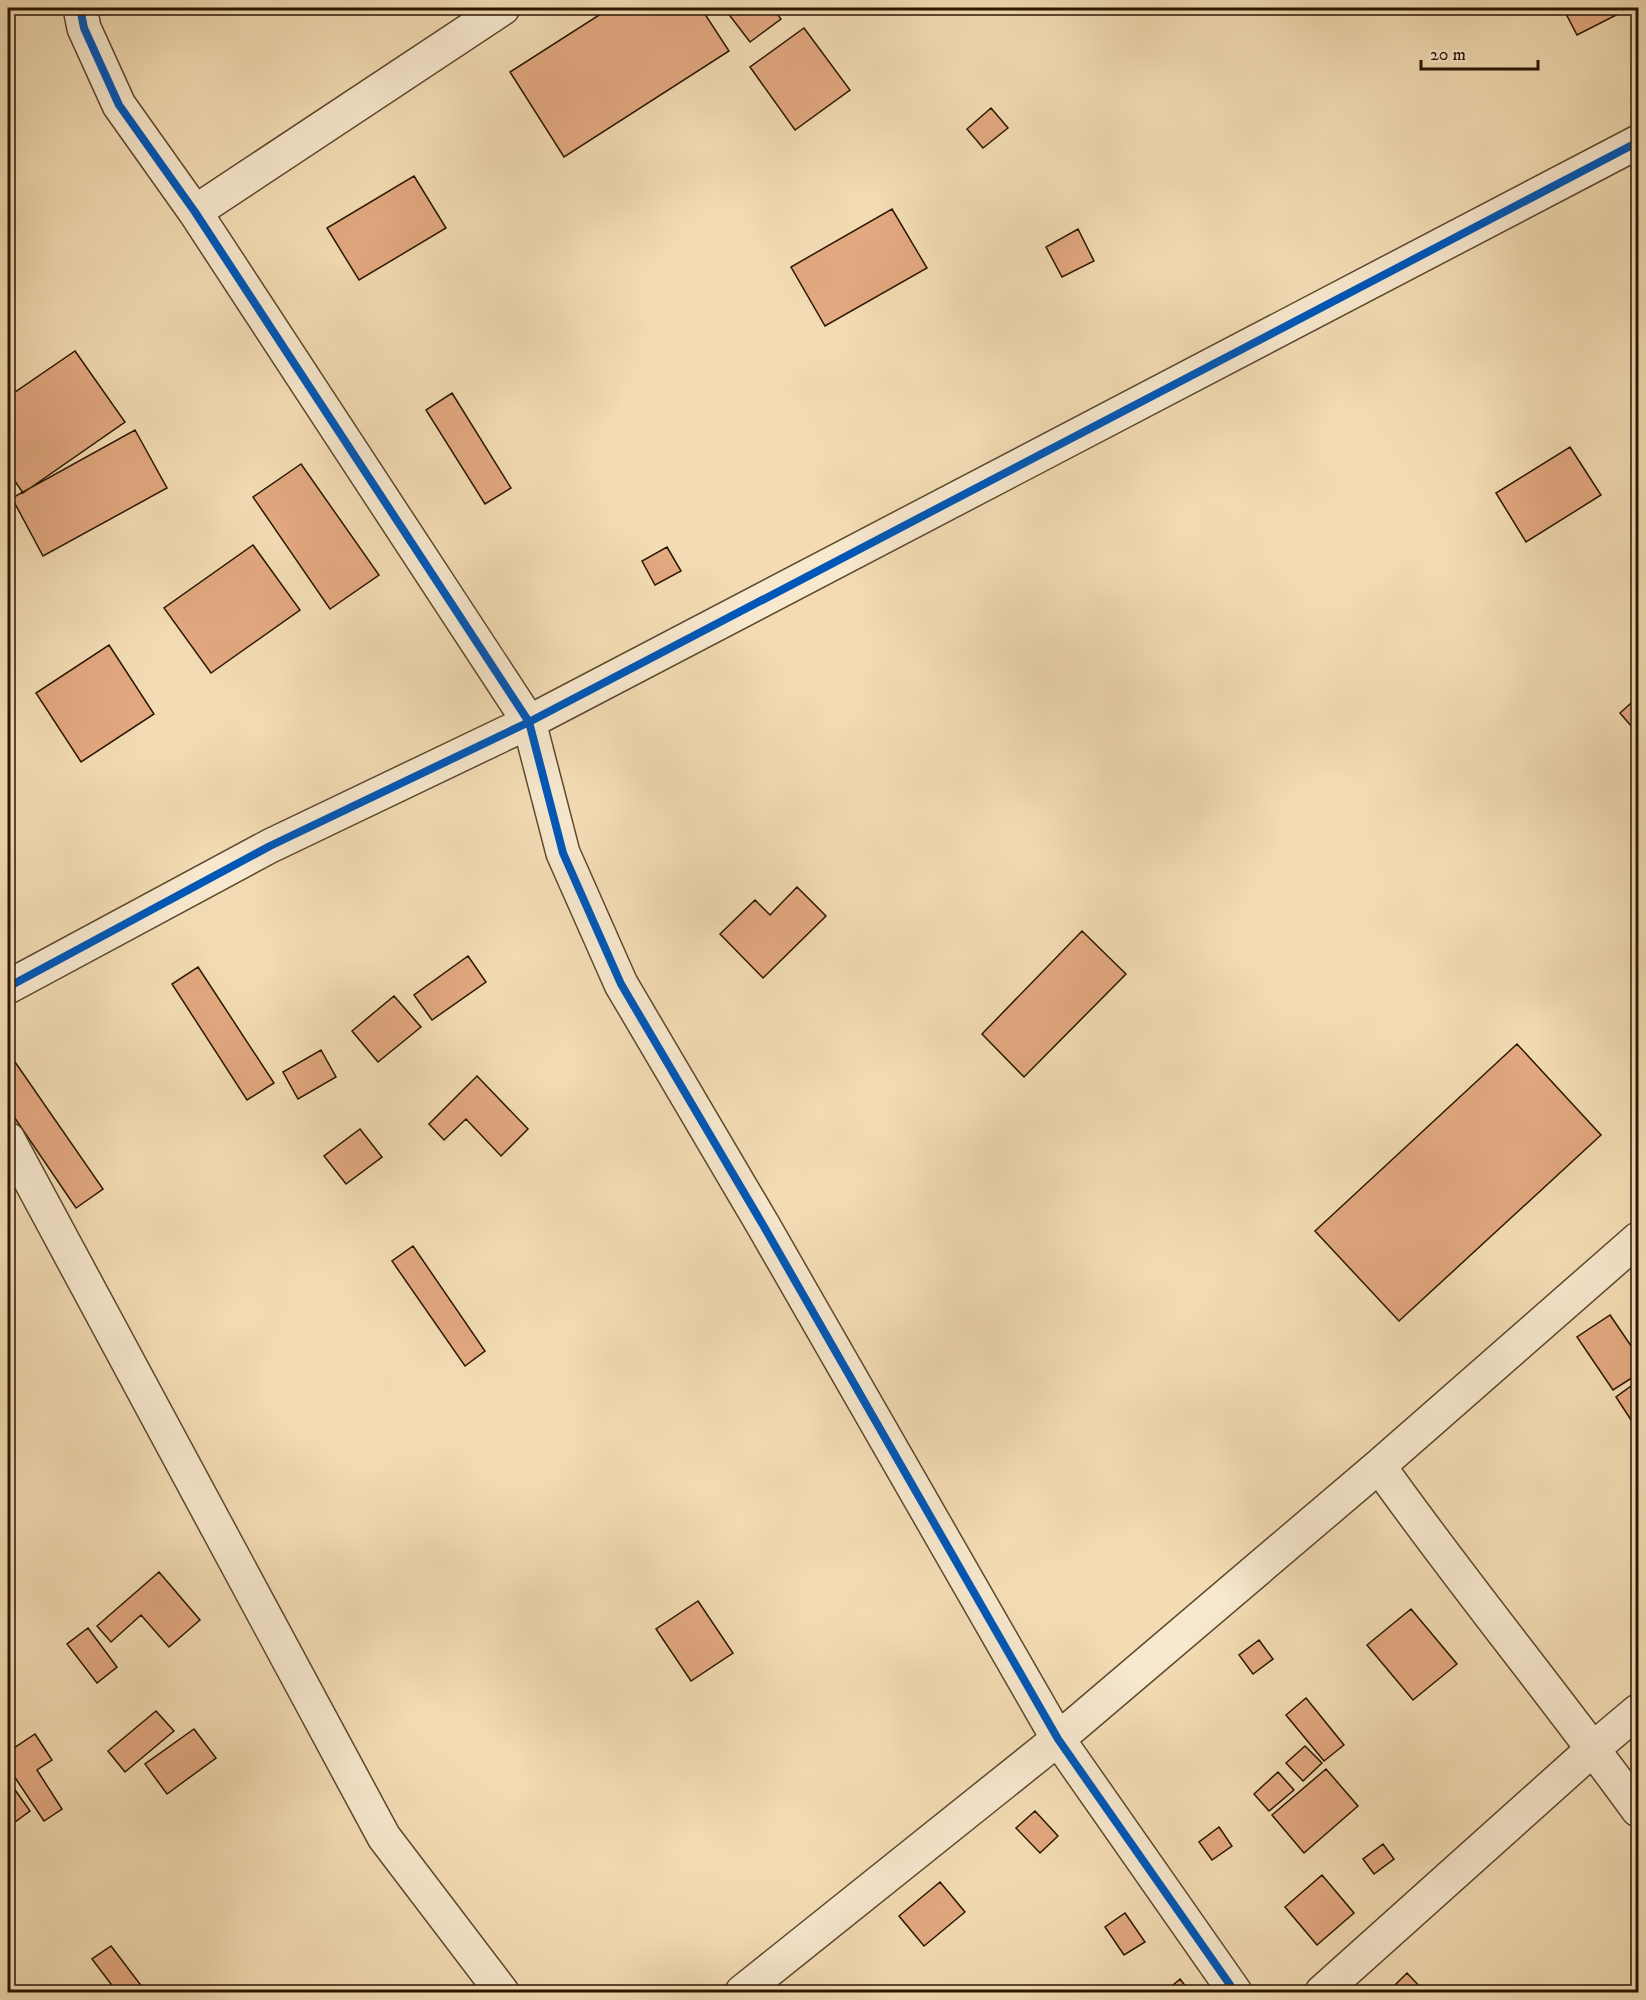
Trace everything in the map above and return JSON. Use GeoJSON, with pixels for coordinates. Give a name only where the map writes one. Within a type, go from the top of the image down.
{"type":"FeatureCollection","features":[{"type":"Feature","properties":{"kind":"street"},"geometry":{"type":"LineString","coordinates":[[80,8],[84,28],[119,105],[195,212],[529,722],[562,853],[621,984],[763,1225],[1058,1739],[1235,1992]]}},
{"type":"Feature","properties":{"kind":"street"},"geometry":{"type":"LineString","coordinates":[[195,212],[503,8]]}},
{"type":"Feature","properties":{"kind":"street"},"geometry":{"type":"LineString","coordinates":[[8,987],[270,846],[529,722],[1638,142]]}},
{"type":"Feature","properties":{"kind":"street"},"geometry":{"type":"LineString","coordinates":[[8,1139],[384,1838],[502,1992]]}},
{"type":"Feature","properties":{"kind":"street"},"geometry":{"type":"LineString","coordinates":[[742,1992],[1058,1739],[1379,1466],[1638,1239]]}},
{"type":"Feature","properties":{"kind":"street"},"geometry":{"type":"LineString","coordinates":[[1379,1466],[1418,1521],[1594,1748],[1638,1810]]}},
{"type":"Feature","properties":{"kind":"street"},"geometry":{"type":"LineString","coordinates":[[1322,1992],[1638,1711]]}},
{"type":"Feature","properties":{"kind":"building"},"geometry":{"type":"Polygon","coordinates":[[[610,8],[701,8],[729,51],[564,157],[510,72],[610,8]]]}},
{"type":"Feature","properties":{"kind":"building"},"geometry":{"type":"Polygon","coordinates":[[[724,8],[773,8],[781,19],[750,42],[724,8]]]}},
{"type":"Feature","properties":{"kind":"building"},"geometry":{"type":"Polygon","coordinates":[[[1563,8],[1630,8],[1577,35],[1563,8]]]}},
{"type":"Feature","properties":{"kind":"building"},"geometry":{"type":"Polygon","coordinates":[[[804,28],[850,90],[795,130],[750,67],[804,28]]]}},
{"type":"Feature","properties":{"kind":"building"},"geometry":{"type":"Polygon","coordinates":[[[991,108],[1008,128],[983,148],[967,129],[991,108]]]}},
{"type":"Feature","properties":{"kind":"building"},"geometry":{"type":"Polygon","coordinates":[[[414,176],[446,228],[359,280],[327,228],[414,176]]]}},
{"type":"Feature","properties":{"kind":"building"},"geometry":{"type":"Polygon","coordinates":[[[892,209],[927,268],[825,326],[791,267],[892,209]]]}},
{"type":"Feature","properties":{"kind":"building"},"geometry":{"type":"Polygon","coordinates":[[[1078,229],[1094,261],[1062,277],[1046,247],[1078,229]]]}},
{"type":"Feature","properties":{"kind":"building"},"geometry":{"type":"Polygon","coordinates":[[[75,351],[125,422],[23,493],[8,471],[8,397],[75,351]]]}},
{"type":"Feature","properties":{"kind":"building"},"geometry":{"type":"Polygon","coordinates":[[[452,393],[511,488],[485,504],[426,410],[452,393]]]}},
{"type":"Feature","properties":{"kind":"building"},"geometry":{"type":"Polygon","coordinates":[[[135,430],[167,488],[43,556],[12,498],[135,430]]]}},
{"type":"Feature","properties":{"kind":"building"},"geometry":{"type":"Polygon","coordinates":[[[1570,447],[1601,495],[1526,542],[1496,493],[1570,447]]]}},
{"type":"Feature","properties":{"kind":"building"},"geometry":{"type":"Polygon","coordinates":[[[301,464],[379,575],[330,609],[253,497],[301,464]]]}},
{"type":"Feature","properties":{"kind":"building"},"geometry":{"type":"Polygon","coordinates":[[[253,545],[300,610],[211,673],[164,608],[253,545]]]}},
{"type":"Feature","properties":{"kind":"building"},"geometry":{"type":"Polygon","coordinates":[[[667,547],[681,571],[655,585],[642,561],[667,547]]]}},
{"type":"Feature","properties":{"kind":"building"},"geometry":{"type":"Polygon","coordinates":[[[109,645],[154,714],[81,762],[36,693],[109,645]]]}},
{"type":"Feature","properties":{"kind":"building"},"geometry":{"type":"Polygon","coordinates":[[[1638,697],[1638,734],[1620,713],[1638,697]]]}},
{"type":"Feature","properties":{"kind":"building"},"geometry":{"type":"Polygon","coordinates":[[[797,887],[826,916],[763,978],[720,934],[755,900],[770,915],[797,887]]]}},
{"type":"Feature","properties":{"kind":"building"},"geometry":{"type":"Polygon","coordinates":[[[1082,931],[1126,974],[1024,1077],[982,1034],[1082,931]]]}},
{"type":"Feature","properties":{"kind":"building"},"geometry":{"type":"Polygon","coordinates":[[[468,956],[486,982],[432,1020],[414,995],[468,956]]]}},
{"type":"Feature","properties":{"kind":"building"},"geometry":{"type":"Polygon","coordinates":[[[198,967],[274,1083],[247,1100],[172,984],[198,967]]]}},
{"type":"Feature","properties":{"kind":"building"},"geometry":{"type":"Polygon","coordinates":[[[394,996],[421,1027],[378,1062],[352,1031],[394,996]]]}},
{"type":"Feature","properties":{"kind":"building"},"geometry":{"type":"Polygon","coordinates":[[[1517,1044],[1601,1135],[1399,1321],[1315,1231],[1517,1044]]]}},
{"type":"Feature","properties":{"kind":"building"},"geometry":{"type":"Polygon","coordinates":[[[321,1050],[336,1077],[298,1099],[283,1072],[321,1050]]]}},
{"type":"Feature","properties":{"kind":"building"},"geometry":{"type":"Polygon","coordinates":[[[15,1062],[103,1189],[76,1208],[8,1108],[8,1067],[15,1062]]]}},
{"type":"Feature","properties":{"kind":"building"},"geometry":{"type":"Polygon","coordinates":[[[477,1076],[528,1129],[501,1156],[466,1119],[444,1140],[429,1124],[477,1076]]]}},
{"type":"Feature","properties":{"kind":"building"},"geometry":{"type":"Polygon","coordinates":[[[360,1129],[382,1157],[346,1184],[324,1156],[360,1129]]]}},
{"type":"Feature","properties":{"kind":"building"},"geometry":{"type":"Polygon","coordinates":[[[413,1246],[485,1351],[465,1366],[392,1261],[413,1246]]]}},
{"type":"Feature","properties":{"kind":"building"},"geometry":{"type":"Polygon","coordinates":[[[1610,1315],[1638,1356],[1638,1374],[1613,1390],[1577,1337],[1610,1315]]]}},
{"type":"Feature","properties":{"kind":"building"},"geometry":{"type":"Polygon","coordinates":[[[1638,1381],[1638,1428],[1637,1429],[1616,1397],[1638,1381]]]}},
{"type":"Feature","properties":{"kind":"building"},"geometry":{"type":"Polygon","coordinates":[[[159,1572],[200,1620],[169,1647],[141,1615],[111,1642],[97,1626],[159,1572]]]}},
{"type":"Feature","properties":{"kind":"building"},"geometry":{"type":"Polygon","coordinates":[[[698,1601],[733,1653],[691,1681],[656,1629],[698,1601]]]}},
{"type":"Feature","properties":{"kind":"building"},"geometry":{"type":"Polygon","coordinates":[[[1411,1609],[1457,1664],[1413,1700],[1367,1645],[1411,1609]]]}},
{"type":"Feature","properties":{"kind":"building"},"geometry":{"type":"Polygon","coordinates":[[[88,1628],[117,1667],[97,1683],[67,1644],[88,1628]]]}},
{"type":"Feature","properties":{"kind":"building"},"geometry":{"type":"Polygon","coordinates":[[[1259,1640],[1273,1659],[1253,1674],[1239,1655],[1259,1640]]]}},
{"type":"Feature","properties":{"kind":"building"},"geometry":{"type":"Polygon","coordinates":[[[1306,1698],[1344,1745],[1324,1761],[1286,1715],[1306,1698]]]}},
{"type":"Feature","properties":{"kind":"building"},"geometry":{"type":"Polygon","coordinates":[[[156,1711],[174,1731],[125,1772],[108,1751],[156,1711]]]}},
{"type":"Feature","properties":{"kind":"building"},"geometry":{"type":"Polygon","coordinates":[[[194,1729],[216,1758],[167,1794],[145,1764],[194,1729]]]}},
{"type":"Feature","properties":{"kind":"building"},"geometry":{"type":"Polygon","coordinates":[[[35,1734],[52,1760],[37,1770],[62,1809],[44,1821],[8,1767],[8,1752],[35,1734]]]}},
{"type":"Feature","properties":{"kind":"building"},"geometry":{"type":"Polygon","coordinates":[[[1305,1746],[1322,1763],[1303,1781],[1286,1763],[1305,1746]]]}},
{"type":"Feature","properties":{"kind":"building"},"geometry":{"type":"Polygon","coordinates":[[[1326,1769],[1358,1806],[1304,1853],[1272,1815],[1326,1769]]]}},
{"type":"Feature","properties":{"kind":"building"},"geometry":{"type":"Polygon","coordinates":[[[1278,1772],[1294,1790],[1269,1811],[1254,1794],[1278,1772]]]}},
{"type":"Feature","properties":{"kind":"building"},"geometry":{"type":"Polygon","coordinates":[[[8,1780],[30,1811],[8,1827],[8,1780]]]}},
{"type":"Feature","properties":{"kind":"building"},"geometry":{"type":"Polygon","coordinates":[[[1035,1811],[1058,1836],[1040,1853],[1016,1828],[1035,1811]]]}},
{"type":"Feature","properties":{"kind":"building"},"geometry":{"type":"Polygon","coordinates":[[[1219,1827],[1232,1846],[1212,1860],[1199,1842],[1219,1827]]]}},
{"type":"Feature","properties":{"kind":"building"},"geometry":{"type":"Polygon","coordinates":[[[1383,1844],[1394,1859],[1374,1874],[1363,1859],[1383,1844]]]}},
{"type":"Feature","properties":{"kind":"building"},"geometry":{"type":"Polygon","coordinates":[[[1322,1875],[1354,1913],[1317,1945],[1285,1907],[1322,1875]]]}},
{"type":"Feature","properties":{"kind":"building"},"geometry":{"type":"Polygon","coordinates":[[[940,1882],[965,1912],[924,1946],[899,1916],[940,1882]]]}},
{"type":"Feature","properties":{"kind":"building"},"geometry":{"type":"Polygon","coordinates":[[[1125,1913],[1145,1942],[1124,1955],[1105,1927],[1125,1913]]]}},
{"type":"Feature","properties":{"kind":"building"},"geometry":{"type":"Polygon","coordinates":[[[111,1946],[143,1988],[137,1992],[117,1992],[92,1959],[111,1946]]]}},
{"type":"Feature","properties":{"kind":"building"},"geometry":{"type":"Polygon","coordinates":[[[1407,1973],[1423,1990],[1420,1992],[1388,1992],[1407,1973]]]}},
{"type":"Feature","properties":{"kind":"building"},"geometry":{"type":"Polygon","coordinates":[[[1180,1979],[1190,1992],[1165,1992],[1180,1979]]]}},
{"type":"Feature","properties":{"kind":"cycle path"},"geometry":{"type":"LineString","coordinates":[[80,8],[84,28],[119,105],[195,212],[529,722],[563,853],[621,984],[763,1225],[1058,1739],[1235,1992]]}},
{"type":"Feature","properties":{"kind":"cycle path"},"geometry":{"type":"LineString","coordinates":[[8,987],[270,846],[529,722],[1638,142]]}}]}
